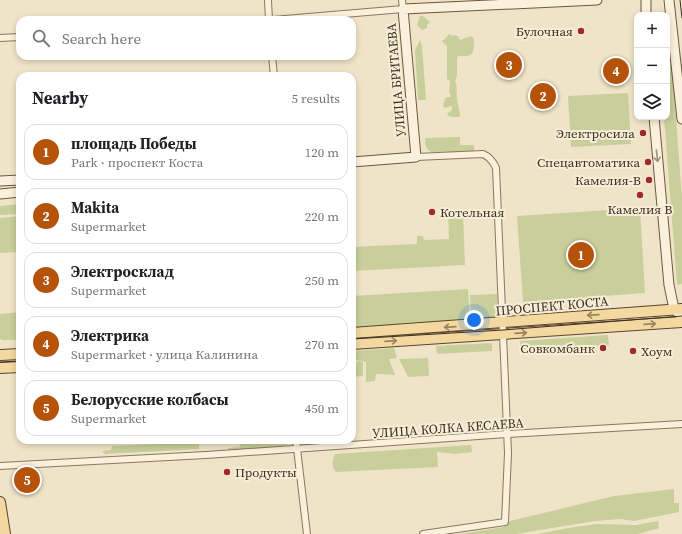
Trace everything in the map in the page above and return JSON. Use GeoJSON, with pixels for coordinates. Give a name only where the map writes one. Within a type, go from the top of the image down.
{"type":"FeatureCollection","features":[{"type":"Feature","properties":{"kind":"main road","name":"ПРОСПЕКТ КОСТА"},"geometry":{"type":"LineString","coordinates":[[356,334],[503,322],[679,311]]}},
{"type":"Feature","properties":{"kind":"main road","name":"ПРОСПЕКТ КОСТА"},"geometry":{"type":"LineString","coordinates":[[356,344],[682,322]]}},
{"type":"Feature","properties":{"kind":"main road"},"geometry":{"type":"LineString","coordinates":[[0,355],[16,354]]}},
{"type":"Feature","properties":{"kind":"main road"},"geometry":{"type":"LineString","coordinates":[[0,368],[16,367]]}},
{"type":"Feature","properties":{"kind":"main road"},"geometry":{"type":"LineString","coordinates":[[0,502],[5,534]]}},
{"type":"Feature","properties":{"kind":"main road"},"geometry":{"type":"LineString","coordinates":[[0,527],[2,516]]}},
{"type":"Feature","properties":{"kind":"street"},"geometry":{"type":"LineString","coordinates":[[268,0],[269,16]]}},
{"type":"Feature","properties":{"kind":"street"},"geometry":{"type":"LineString","coordinates":[[308,16],[403,5],[597,0]]}},
{"type":"Feature","properties":{"kind":"street"},"geometry":{"type":"LineString","coordinates":[[646,0],[646,12]]}},
{"type":"Feature","properties":{"kind":"street"},"geometry":{"type":"LineString","coordinates":[[669,0],[682,119]]}},
{"type":"Feature","properties":{"kind":"street","name":"УЛИЦА БРИТАЕВА"},"geometry":{"type":"LineString","coordinates":[[403,5],[416,157]]}},
{"type":"Feature","properties":{"kind":"street"},"geometry":{"type":"LineString","coordinates":[[0,38],[16,37]]}},
{"type":"Feature","properties":{"kind":"street"},"geometry":{"type":"LineString","coordinates":[[272,60],[274,72]]}},
{"type":"Feature","properties":{"kind":"street"},"geometry":{"type":"LineString","coordinates":[[654,120],[669,285],[679,311]]}},
{"type":"Feature","properties":{"kind":"street"},"geometry":{"type":"LineString","coordinates":[[356,162],[483,154],[494,162],[496,168],[508,453],[505,522],[423,534]]}},
{"type":"Feature","properties":{"kind":"street"},"geometry":{"type":"LineString","coordinates":[[0,181],[16,180]]}},
{"type":"Feature","properties":{"kind":"street"},"geometry":{"type":"LineString","coordinates":[[0,194],[16,192]]}},
{"type":"Feature","properties":{"kind":"street","name":"УЛИЦА КОЛКА КЕСАЕВА"},"geometry":{"type":"LineString","coordinates":[[0,466],[206,456],[507,434],[682,424]]}},
{"type":"Feature","properties":{"kind":"street"},"geometry":{"type":"LineString","coordinates":[[296,444],[307,534]]}},
{"type":"Feature","properties":{"kind":"green space"},"geometry":{"type":"Polygon","coordinates":[[[420,16],[423,16],[430,22],[427,25],[427,28],[422,30],[417,25],[420,16]]]}},
{"type":"Feature","properties":{"kind":"green space"},"geometry":{"type":"Polygon","coordinates":[[[449,34],[458,36],[460,40],[471,36],[474,39],[474,48],[472,53],[467,56],[458,56],[457,59],[457,76],[455,81],[460,117],[449,116],[447,114],[452,110],[452,106],[444,108],[443,105],[446,97],[451,97],[449,91],[450,81],[447,79],[447,46],[442,41],[449,34]]]}},
{"type":"Feature","properties":{"kind":"green space"},"geometry":{"type":"Polygon","coordinates":[[[670,38],[682,198],[682,284],[677,285],[664,120],[670,120],[670,38]]]}},
{"type":"Feature","properties":{"kind":"green space"},"geometry":{"type":"Polygon","coordinates":[[[420,40],[422,46],[426,100],[418,100],[415,50],[420,40]]]}},
{"type":"Feature","properties":{"kind":"green space"},"geometry":{"type":"Polygon","coordinates":[[[628,93],[631,144],[571,147],[568,96],[628,93]]]}},
{"type":"Feature","properties":{"kind":"green space"},"geometry":{"type":"Polygon","coordinates":[[[460,137],[460,145],[474,145],[474,152],[433,153],[427,149],[425,138],[460,137]]]}},
{"type":"Feature","properties":{"kind":"green space"},"geometry":{"type":"Polygon","coordinates":[[[16,204],[16,214],[0,215],[0,206],[16,204]]]}},
{"type":"Feature","properties":{"kind":"green space"},"geometry":{"type":"Polygon","coordinates":[[[640,208],[645,293],[523,302],[517,216],[640,208]]]}},
{"type":"Feature","properties":{"kind":"green space"},"geometry":{"type":"Polygon","coordinates":[[[448,213],[463,213],[465,265],[356,271],[356,247],[417,244],[417,236],[423,236],[424,240],[449,239],[448,213]]]}},
{"type":"Feature","properties":{"kind":"green space"},"geometry":{"type":"Polygon","coordinates":[[[16,216],[16,252],[0,253],[0,218],[16,216]]]}},
{"type":"Feature","properties":{"kind":"green space"},"geometry":{"type":"Polygon","coordinates":[[[468,289],[470,321],[356,328],[356,296],[468,289]]]}},
{"type":"Feature","properties":{"kind":"green space"},"geometry":{"type":"Polygon","coordinates":[[[497,294],[498,322],[471,323],[470,295],[497,294]]]}},
{"type":"Feature","properties":{"kind":"green space"},"geometry":{"type":"Polygon","coordinates":[[[16,312],[16,340],[0,339],[0,314],[16,312]]]}},
{"type":"Feature","properties":{"kind":"green space"},"geometry":{"type":"Polygon","coordinates":[[[608,335],[609,345],[521,350],[520,341],[608,335]]]}},
{"type":"Feature","properties":{"kind":"green space"},"geometry":{"type":"Polygon","coordinates":[[[492,343],[492,351],[437,354],[436,346],[492,343]]]}},
{"type":"Feature","properties":{"kind":"green space"},"geometry":{"type":"Polygon","coordinates":[[[394,348],[397,358],[389,359],[395,375],[376,374],[375,381],[366,382],[366,362],[356,360],[356,351],[394,348]]]}},
{"type":"Feature","properties":{"kind":"green space"},"geometry":{"type":"Polygon","coordinates":[[[428,358],[429,376],[408,377],[399,359],[428,358]]]}},
{"type":"Feature","properties":{"kind":"green space"},"geometry":{"type":"Polygon","coordinates":[[[357,361],[363,362],[363,376],[356,377],[357,361]]]}},
{"type":"Feature","properties":{"kind":"green space"},"geometry":{"type":"Polygon","coordinates":[[[199,444],[199,449],[105,454],[102,451],[111,450],[112,446],[199,444]]]}},
{"type":"Feature","properties":{"kind":"green space"},"geometry":{"type":"Polygon","coordinates":[[[240,444],[286,444],[284,447],[228,451],[228,448],[240,447],[240,444]]]}},
{"type":"Feature","properties":{"kind":"green space"},"geometry":{"type":"Polygon","coordinates":[[[471,445],[472,452],[455,454],[437,452],[438,467],[336,472],[333,466],[335,454],[471,445]]]}},
{"type":"Feature","properties":{"kind":"green space"},"geometry":{"type":"Polygon","coordinates":[[[674,489],[674,503],[679,503],[679,512],[634,521],[620,519],[595,521],[516,534],[460,534],[504,527],[510,521],[614,496],[674,489]]]}},
{"type":"Feature","properties":{"kind":"green space"},"geometry":{"type":"Polygon","coordinates":[[[658,521],[659,528],[638,534],[537,534],[597,524],[636,525],[658,521]]]}},
{"type":"Feature","properties":{"kind":"water"},"geometry":{"type":"Polygon","coordinates":[[[571,251],[583,251],[583,259],[572,259],[571,251]]]}},
{"type":"Feature","properties":{"kind":"tram line"},"geometry":{"type":"LineString","coordinates":[[680,0],[682,18]]}},
{"type":"Feature","properties":{"kind":"tram line"},"geometry":{"type":"LineString","coordinates":[[356,339],[503,330],[682,316]]}},
{"type":"Feature","properties":{"kind":"tram line"},"geometry":{"type":"LineString","coordinates":[[0,362],[16,361]]}},
{"type":"Feature","properties":{"kind":"place","name":"Булочная"},"geometry":{"type":"Point","coordinates":[581,31]}},
{"type":"Feature","properties":{"kind":"place","name":"Электросклад"},"geometry":{"type":"Point","coordinates":[509,65]}},
{"type":"Feature","properties":{"kind":"place","name":"Электрика"},"geometry":{"type":"Point","coordinates":[616,71]}},
{"type":"Feature","properties":{"kind":"place","name":"Makita"},"geometry":{"type":"Point","coordinates":[543,96]}},
{"type":"Feature","properties":{"kind":"place","name":"Электросила"},"geometry":{"type":"Point","coordinates":[643,133]}},
{"type":"Feature","properties":{"kind":"place","name":"Спецавтоматика"},"geometry":{"type":"Point","coordinates":[648,162]}},
{"type":"Feature","properties":{"kind":"place","name":"Камелия-В"},"geometry":{"type":"Point","coordinates":[649,180]}},
{"type":"Feature","properties":{"kind":"place","name":"Камелия В"},"geometry":{"type":"Point","coordinates":[640,195]}},
{"type":"Feature","properties":{"kind":"place","name":"Котельная"},"geometry":{"type":"Point","coordinates":[432,212]}},
{"type":"Feature","properties":{"kind":"place","name":"площадь Победы"},"geometry":{"type":"Point","coordinates":[581,255]}},
{"type":"Feature","properties":{"kind":"place","name":"Совкомбанк"},"geometry":{"type":"Point","coordinates":[603,348]}},
{"type":"Feature","properties":{"kind":"place","name":"Хоум"},"geometry":{"type":"Point","coordinates":[633,351]}},
{"type":"Feature","properties":{"kind":"place","name":"Продукты"},"geometry":{"type":"Point","coordinates":[227,472]}},
{"type":"Feature","properties":{"kind":"place","name":"Белорусские колбасы"},"geometry":{"type":"Point","coordinates":[27,480]}}]}
